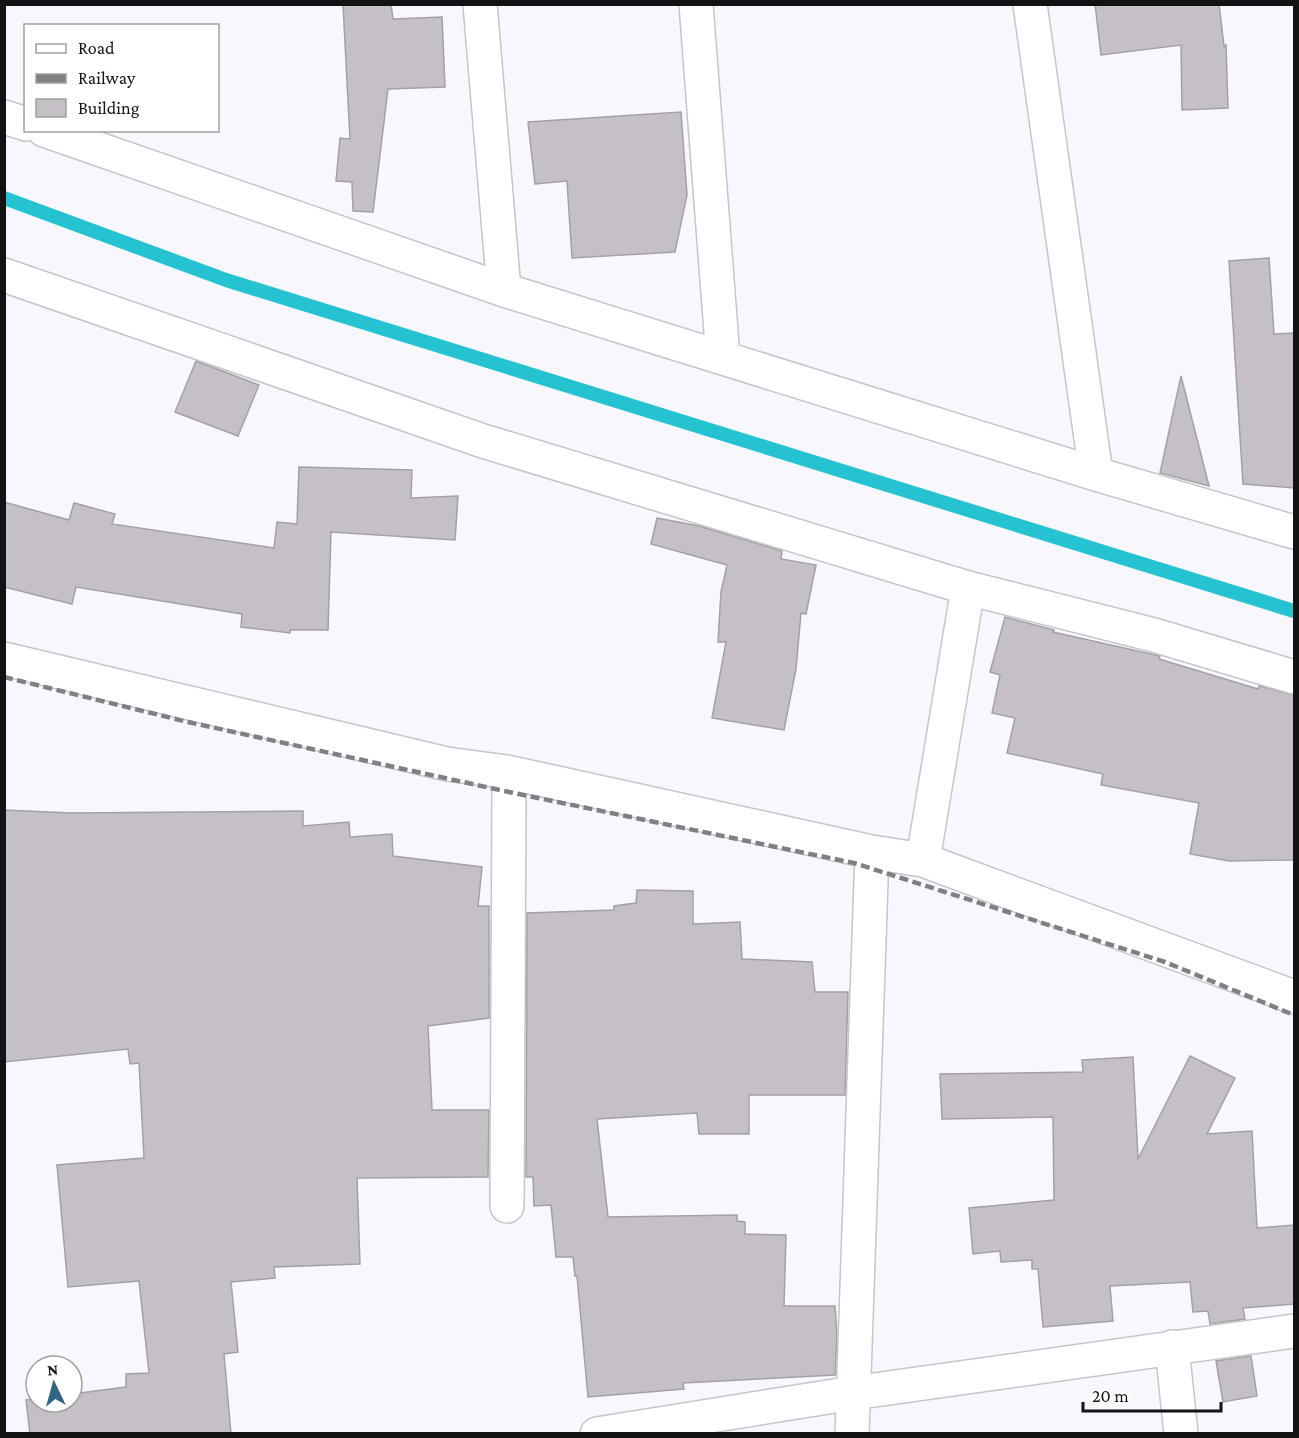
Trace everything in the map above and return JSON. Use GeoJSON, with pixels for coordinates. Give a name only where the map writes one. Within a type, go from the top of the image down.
{"type":"FeatureCollection","features":[{"type":"Feature","properties":{"kind":"street"},"geometry":{"type":"LineString","coordinates":[[480,4],[504,290]]}},
{"type":"Feature","properties":{"kind":"street"},"geometry":{"type":"LineString","coordinates":[[696,4],[723,358]]}},
{"type":"Feature","properties":{"kind":"street"},"geometry":{"type":"LineString","coordinates":[[1030,4],[1096,474]]}},
{"type":"Feature","properties":{"kind":"street"},"geometry":{"type":"LineString","coordinates":[[4,117],[24,123]]}},
{"type":"Feature","properties":{"kind":"street"},"geometry":{"type":"LineString","coordinates":[[50,132],[504,290],[1096,474],[1294,532]]}},
{"type":"Feature","properties":{"kind":"street"},"geometry":{"type":"LineString","coordinates":[[4,275],[483,441],[968,588],[1154,635],[1294,676]]}},
{"type":"Feature","properties":{"kind":"street"},"geometry":{"type":"LineString","coordinates":[[924,860],[968,588]]}},
{"type":"Feature","properties":{"kind":"street"},"geometry":{"type":"LineString","coordinates":[[4,659],[447,764],[507,772],[872,852],[924,860],[1294,997]]}},
{"type":"Feature","properties":{"kind":"street"},"geometry":{"type":"LineString","coordinates":[[507,772],[509,792],[507,1206]]}},
{"type":"Feature","properties":{"kind":"street"},"geometry":{"type":"LineString","coordinates":[[852,1434],[872,852]]}},
{"type":"Feature","properties":{"kind":"street"},"geometry":{"type":"LineString","coordinates":[[597,1434],[854,1393],[1294,1331]]}},
{"type":"Feature","properties":{"kind":"street"},"geometry":{"type":"LineString","coordinates":[[1172,1347],[1181,1434]]}},
{"type":"Feature","properties":{"kind":"building"},"geometry":{"type":"Polygon","coordinates":[[[343,4],[391,4],[393,19],[442,17],[445,87],[388,89],[373,212],[353,211],[352,182],[336,181],[340,138],[350,139],[343,4]]]}},
{"type":"Feature","properties":{"kind":"building"},"geometry":{"type":"Polygon","coordinates":[[[1095,4],[1219,4],[1224,46],[1226,45],[1228,108],[1182,110],[1181,45],[1101,55],[1095,4]]]}},
{"type":"Feature","properties":{"kind":"building"},"geometry":{"type":"Polygon","coordinates":[[[681,112],[687,195],[675,252],[572,258],[567,181],[535,184],[528,122],[681,112]]]}},
{"type":"Feature","properties":{"kind":"building"},"geometry":{"type":"Polygon","coordinates":[[[1269,258],[1274,334],[1294,333],[1294,488],[1243,484],[1229,261],[1269,258]]]}},
{"type":"Feature","properties":{"kind":"building"},"geometry":{"type":"Polygon","coordinates":[[[196,361],[259,385],[238,436],[175,412],[196,361]]]}},
{"type":"Feature","properties":{"kind":"building"},"geometry":{"type":"Polygon","coordinates":[[[1181,376],[1209,486],[1160,473],[1181,376]]]}},
{"type":"Feature","properties":{"kind":"building"},"geometry":{"type":"Polygon","coordinates":[[[299,467],[412,470],[411,498],[458,496],[455,540],[331,532],[328,630],[290,630],[290,633],[241,627],[242,614],[76,587],[72,604],[4,587],[4,502],[69,520],[74,503],[115,514],[112,524],[274,548],[277,522],[297,524],[299,467]]]}},
{"type":"Feature","properties":{"kind":"building"},"geometry":{"type":"Polygon","coordinates":[[[657,518],[699,526],[782,551],[781,559],[816,565],[806,614],[801,613],[796,669],[784,730],[712,718],[726,642],[718,642],[721,592],[727,565],[651,544],[657,518]]]}},
{"type":"Feature","properties":{"kind":"building"},"geometry":{"type":"Polygon","coordinates":[[[1005,617],[1054,630],[1053,632],[1160,656],[1159,659],[1258,689],[1259,686],[1294,695],[1294,860],[1229,861],[1190,854],[1199,803],[1101,785],[1103,774],[1007,753],[1015,718],[992,713],[1000,675],[990,672],[1005,617]]]}},
{"type":"Feature","properties":{"kind":"building"},"geometry":{"type":"Polygon","coordinates":[[[4,810],[71,813],[303,811],[303,826],[349,822],[350,837],[392,834],[393,856],[482,867],[478,906],[489,906],[489,1018],[428,1026],[432,1110],[489,1110],[488,1177],[357,1178],[360,1264],[274,1267],[275,1278],[231,1282],[238,1352],[224,1354],[231,1434],[30,1434],[28,1414],[84,1414],[84,1392],[126,1387],[126,1374],[149,1373],[139,1281],[68,1287],[57,1165],[144,1158],[139,1063],[130,1064],[128,1049],[4,1062],[4,810]]]}},
{"type":"Feature","properties":{"kind":"building"},"geometry":{"type":"Polygon","coordinates":[[[637,890],[693,891],[693,924],[740,922],[742,959],[812,962],[815,992],[848,992],[845,1095],[749,1095],[749,1134],[699,1134],[697,1113],[597,1119],[608,1217],[737,1215],[737,1221],[745,1222],[745,1234],[786,1235],[784,1306],[835,1306],[837,1335],[835,1375],[683,1383],[684,1389],[588,1397],[577,1276],[575,1276],[573,1257],[556,1257],[551,1205],[534,1206],[533,1177],[526,1177],[527,913],[614,910],[614,906],[636,903],[637,890]]]}},
{"type":"Feature","properties":{"kind":"building"},"geometry":{"type":"Polygon","coordinates":[[[1190,1056],[1235,1078],[1207,1134],[1252,1131],[1257,1228],[1294,1225],[1294,1304],[1243,1308],[1245,1319],[1210,1324],[1208,1311],[1193,1312],[1190,1282],[1110,1286],[1113,1321],[1043,1327],[1038,1269],[1032,1269],[1032,1260],[1001,1262],[1000,1251],[973,1254],[969,1208],[1054,1200],[1053,1117],[942,1119],[940,1074],[1083,1072],[1082,1060],[1133,1057],[1138,1159],[1190,1056]]]}},
{"type":"Feature","properties":{"kind":"building"},"geometry":{"type":"Polygon","coordinates":[[[1251,1356],[1257,1396],[1223,1402],[1216,1361],[1251,1356]]]}},
{"type":"Feature","properties":{"kind":"waterway"},"geometry":{"type":"LineString","coordinates":[[4,198],[226,280],[1294,611]]}},
{"type":"Feature","properties":{"kind":"railway"},"geometry":{"type":"LineString","coordinates":[[4,677],[188,722],[509,792],[854,863],[1165,962],[1294,1015]]}}]}
